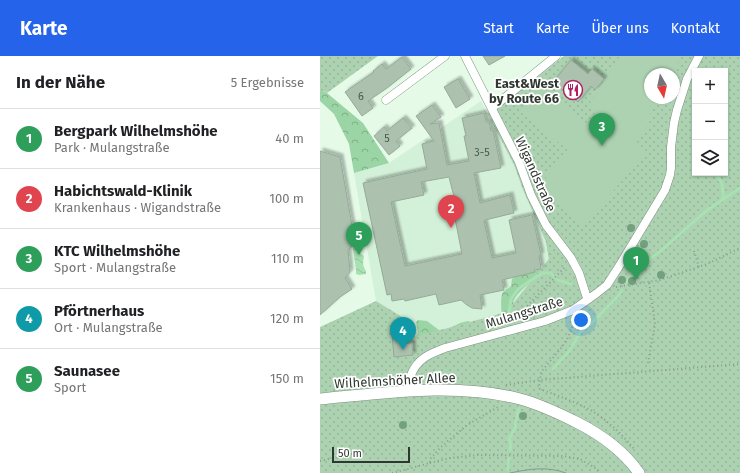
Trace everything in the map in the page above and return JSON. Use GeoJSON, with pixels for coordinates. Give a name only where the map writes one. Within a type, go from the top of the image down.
{"type":"FeatureCollection","features":[{"type":"Feature","properties":{"kind":"main road","name":"Wilhelmshöher Allee"},"geometry":{"type":"LineString","coordinates":[[320,399],[410,391],[444,390],[504,395],[538,405],[565,416],[590,429],[608,441],[623,454],[639,473]]}},
{"type":"Feature","properties":{"kind":"street"},"geometry":{"type":"LineString","coordinates":[[386,100],[445,56]]}},
{"type":"Feature","properties":{"kind":"street","name":"Wigandstraße"},"geometry":{"type":"LineString","coordinates":[[465,56],[519,162],[531,195],[546,225],[571,258],[579,273],[588,299]]}},
{"type":"Feature","properties":{"kind":"street"},"geometry":{"type":"LineString","coordinates":[[492,108],[556,56]]}},
{"type":"Feature","properties":{"kind":"street","name":"Mulangstraße"},"geometry":{"type":"LineString","coordinates":[[410,391],[410,376],[419,361],[431,353],[545,321],[573,310],[607,285],[665,190],[670,175],[670,147],[677,110],[687,79],[699,56]]}},
{"type":"Feature","properties":{"kind":"path"},"geometry":{"type":"LineString","coordinates":[[607,285],[612,287],[622,287],[660,280],[707,264],[740,248]]}},
{"type":"Feature","properties":{"kind":"path"},"geometry":{"type":"LineString","coordinates":[[694,251],[699,267]]}},
{"type":"Feature","properties":{"kind":"path"},"geometry":{"type":"LineString","coordinates":[[512,324],[512,320],[559,273]]}},
{"type":"Feature","properties":{"kind":"path"},"geometry":{"type":"LineString","coordinates":[[648,363],[655,324],[649,282]]}},
{"type":"Feature","properties":{"kind":"path"},"geometry":{"type":"LineString","coordinates":[[540,380],[541,372],[562,347],[571,331],[574,317],[573,310]]}},
{"type":"Feature","properties":{"kind":"path"},"geometry":{"type":"LineString","coordinates":[[430,462],[430,459],[442,446],[467,425],[501,405],[506,384],[740,364]]}},
{"type":"Feature","properties":{"kind":"path"},"geometry":{"type":"LineString","coordinates":[[395,385],[403,372]]}},
{"type":"Feature","properties":{"kind":"path"},"geometry":{"type":"LineString","coordinates":[[320,461],[364,451]]}},
{"type":"Feature","properties":{"kind":"path"},"geometry":{"type":"LineString","coordinates":[[392,473],[430,462],[478,455],[563,456],[580,458],[600,473]]}},
{"type":"Feature","properties":{"kind":"shaded area"},"geometry":{"type":"Polygon","coordinates":[[[320,56],[378,56],[327,93],[320,90],[320,56]]]}},
{"type":"Feature","properties":{"kind":"shaded area"},"geometry":{"type":"Polygon","coordinates":[[[564,56],[740,56],[740,473],[320,473],[320,327],[376,301],[409,321],[415,337],[506,312],[549,259],[546,242],[523,190],[514,165],[487,113],[495,110],[564,56]]]}},
{"type":"Feature","properties":{"kind":"shaded area"},"geometry":{"type":"Polygon","coordinates":[[[620,56],[682,57],[674,68],[644,68],[644,104],[652,104],[647,111],[654,116],[636,141],[646,151],[584,227],[538,188],[568,150],[519,111],[539,84],[586,123],[595,113],[588,105],[607,80],[604,76],[620,56]]]}},
{"type":"Feature","properties":{"kind":"shaded area"},"geometry":{"type":"Polygon","coordinates":[[[481,101],[514,165],[523,190],[546,242],[549,259],[506,312],[415,337],[409,321],[376,301],[354,173],[389,163],[481,101]]]}},
{"type":"Feature","properties":{"kind":"green space"},"geometry":{"type":"Polygon","coordinates":[[[320,90],[327,93],[363,123],[389,163],[354,173],[349,144],[334,114],[320,101],[320,90]]]}},
{"type":"Feature","properties":{"kind":"green space"},"geometry":{"type":"Polygon","coordinates":[[[546,242],[562,264],[535,279],[523,289],[514,300],[512,312],[503,319],[501,297],[503,292],[511,286],[512,279],[516,276],[541,269],[549,259],[546,242]]]}},
{"type":"Feature","properties":{"kind":"green space"},"geometry":{"type":"Polygon","coordinates":[[[418,320],[427,321],[439,330],[448,329],[468,321],[475,324],[414,338],[418,332],[416,322],[418,320]]]}},
{"type":"Feature","properties":{"kind":"water"},"geometry":{"type":"Polygon","coordinates":[[[351,235],[357,237],[360,253],[364,256],[363,264],[366,274],[356,274],[351,235]]]}},
{"type":"Feature","properties":{"kind":"building"},"geometry":{"type":"Polygon","coordinates":[[[483,56],[505,56],[489,65],[483,56]]]}},
{"type":"Feature","properties":{"kind":"building"},"geometry":{"type":"Polygon","coordinates":[[[402,57],[411,69],[368,101],[373,108],[362,116],[345,92],[374,72],[373,71],[382,64],[386,69],[402,57]]]}},
{"type":"Feature","properties":{"kind":"building"},"geometry":{"type":"Polygon","coordinates":[[[571,60],[588,74],[592,69],[604,79],[595,90],[591,86],[578,102],[553,82],[571,60]]]}},
{"type":"Feature","properties":{"kind":"building"},"geometry":{"type":"Polygon","coordinates":[[[458,79],[470,99],[456,108],[444,87],[458,79]]]}},
{"type":"Feature","properties":{"kind":"building"},"geometry":{"type":"Polygon","coordinates":[[[432,105],[441,117],[430,124],[439,123],[447,165],[469,161],[462,118],[484,113],[486,122],[489,122],[491,131],[493,130],[501,168],[474,173],[480,203],[510,195],[514,213],[484,221],[492,258],[516,253],[509,220],[532,215],[541,255],[539,256],[541,269],[534,270],[535,272],[502,280],[504,290],[480,295],[482,309],[472,308],[461,300],[439,305],[436,294],[405,301],[404,299],[392,301],[391,294],[387,295],[363,183],[427,169],[422,144],[434,141],[416,116],[432,105]],[[449,177],[421,182],[424,195],[391,202],[405,266],[462,254],[451,198],[454,197],[449,177]]]}},
{"type":"Feature","properties":{"kind":"building"},"geometry":{"type":"Polygon","coordinates":[[[403,118],[412,128],[396,141],[400,146],[389,155],[374,136],[384,127],[387,131],[403,118]]]}},
{"type":"Feature","properties":{"kind":"building"},"geometry":{"type":"Polygon","coordinates":[[[320,151],[340,157],[355,243],[348,250],[350,272],[345,278],[352,289],[340,297],[320,315],[320,151]]]}},
{"type":"Feature","properties":{"kind":"building"},"geometry":{"type":"Polygon","coordinates":[[[401,333],[402,344],[412,343],[413,355],[394,357],[392,334],[401,333]]]}},
{"type":"Feature","properties":{"kind":"waterway"},"geometry":{"type":"LineString","coordinates":[[718,176],[722,185],[723,199]]}},
{"type":"Feature","properties":{"kind":"waterway"},"geometry":{"type":"LineString","coordinates":[[625,283],[642,265],[663,249],[706,211],[740,188]]}},
{"type":"Feature","properties":{"kind":"waterway"},"geometry":{"type":"LineString","coordinates":[[508,320],[511,299],[518,289],[542,273],[551,273],[558,280],[571,284]]}},
{"type":"Feature","properties":{"kind":"waterway"},"geometry":{"type":"LineString","coordinates":[[553,369],[570,350],[581,331],[592,323],[622,290]]}},
{"type":"Feature","properties":{"kind":"waterway"},"geometry":{"type":"LineString","coordinates":[[510,450],[511,443],[509,439],[515,428],[519,408]]}},
{"type":"Feature","properties":{"kind":"waterway"},"geometry":{"type":"LineString","coordinates":[[508,470],[509,458]]}},
{"type":"Feature","properties":{"kind":"tram line"},"geometry":{"type":"LineString","coordinates":[[510,473],[531,469],[552,469],[566,473]]}},
{"type":"Feature","properties":{"kind":"place","name":"East&West by Route 66"},"geometry":{"type":"Point","coordinates":[573,90]}},
{"type":"Feature","properties":{"kind":"place","name":"KTC Wilhelmshöhe"},"geometry":{"type":"Point","coordinates":[602,146]}},
{"type":"Feature","properties":{"kind":"place","name":"Habichtswald-Klinik"},"geometry":{"type":"Point","coordinates":[451,228]}},
{"type":"Feature","properties":{"kind":"place","name":"Saunasee"},"geometry":{"type":"Point","coordinates":[359,255]}},
{"type":"Feature","properties":{"kind":"place","name":"Bergpark Wilhelmshöhe"},"geometry":{"type":"Point","coordinates":[636,280]}},
{"type":"Feature","properties":{"kind":"place","name":"Pförtnerhaus"},"geometry":{"type":"Point","coordinates":[403,350]}}]}
